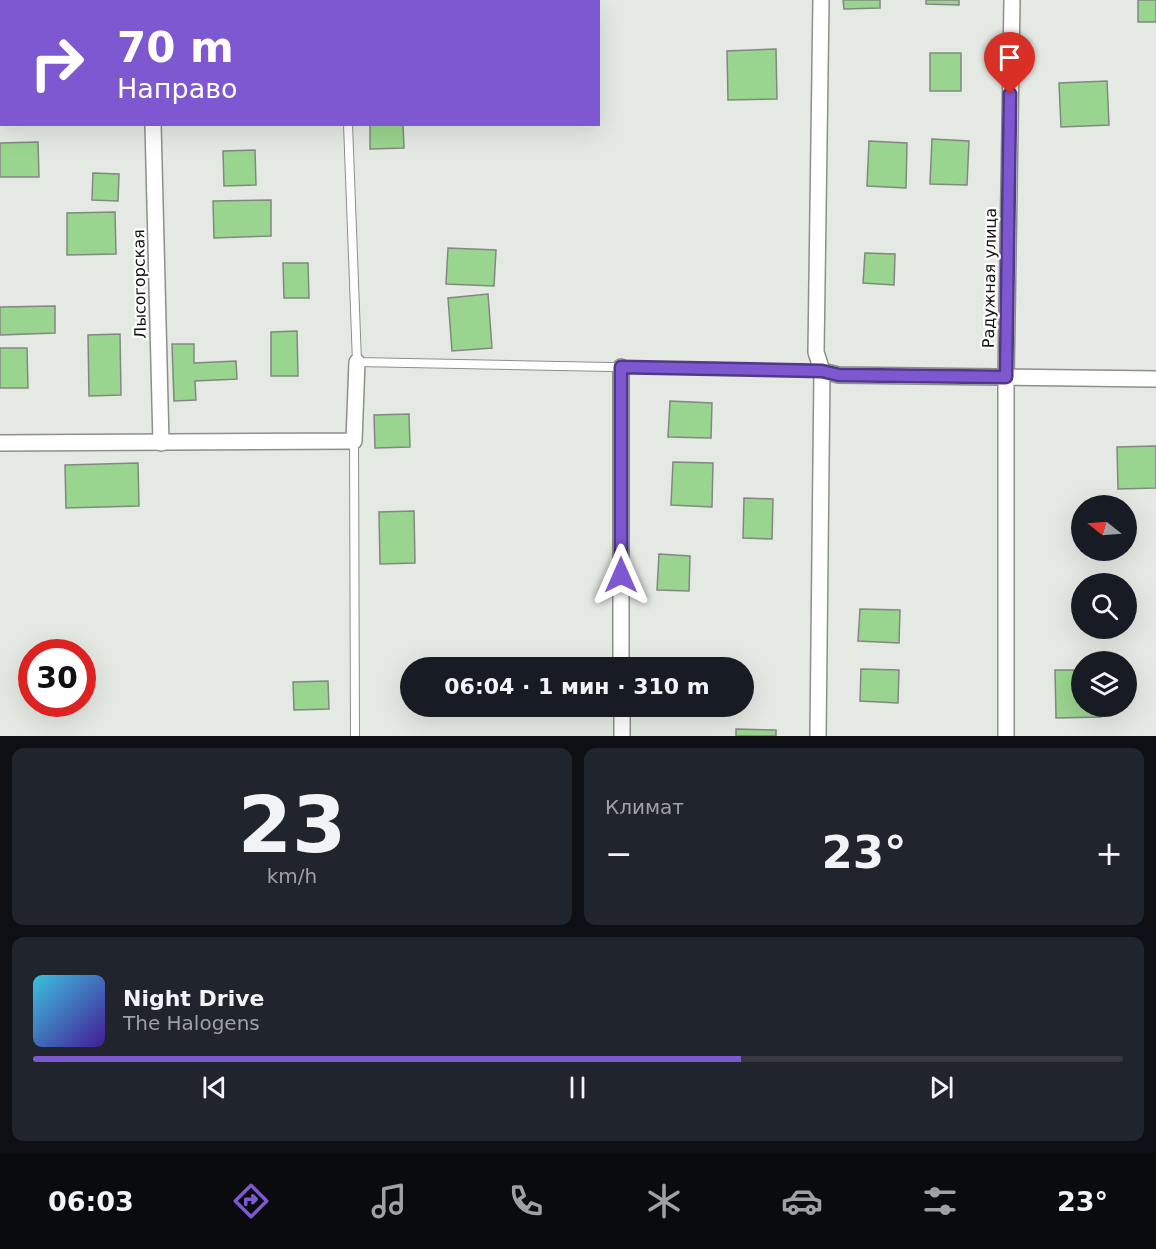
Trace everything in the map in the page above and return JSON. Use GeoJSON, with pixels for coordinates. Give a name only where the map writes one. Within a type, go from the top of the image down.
{"type":"FeatureCollection","features":[{"type":"Feature","properties":{"kind":"street"},"geometry":{"type":"LineString","coordinates":[[818,736],[822,371],[816,352],[821,0]]}},
{"type":"Feature","properties":{"kind":"street","name":"Радужная улица"},"geometry":{"type":"LineString","coordinates":[[1006,736],[1006,377],[1012,0]]}},
{"type":"Feature","properties":{"kind":"street","name":"Лысогорская"},"geometry":{"type":"LineString","coordinates":[[153,126],[161,443]]}},
{"type":"Feature","properties":{"kind":"street"},"geometry":{"type":"LineString","coordinates":[[0,443],[354,441],[357,362]]}},
{"type":"Feature","properties":{"kind":"street"},"geometry":{"type":"LineString","coordinates":[[621,367],[621,657]]}},
{"type":"Feature","properties":{"kind":"street"},"geometry":{"type":"LineString","coordinates":[[822,371],[839,375],[1156,379]]}},
{"type":"Feature","properties":{"kind":"street"},"geometry":{"type":"LineString","coordinates":[[622,717],[622,736]]}},
{"type":"Feature","properties":{"kind":"lane"},"geometry":{"type":"LineString","coordinates":[[348,126],[357,362],[822,371]]}},
{"type":"Feature","properties":{"kind":"lane"},"geometry":{"type":"LineString","coordinates":[[354,441],[356,736]]}},
{"type":"Feature","properties":{"kind":"building"},"geometry":{"type":"Polygon","coordinates":[[[843,0],[880,0],[880,8],[844,9],[843,0]]]}},
{"type":"Feature","properties":{"kind":"building"},"geometry":{"type":"Polygon","coordinates":[[[926,0],[959,0],[959,5],[926,4],[926,0]]]}},
{"type":"Feature","properties":{"kind":"building"},"geometry":{"type":"Polygon","coordinates":[[[1138,0],[1156,0],[1156,22],[1138,22],[1138,0]]]}},
{"type":"Feature","properties":{"kind":"building"},"geometry":{"type":"Polygon","coordinates":[[[776,49],[777,99],[728,100],[727,51],[776,49]]]}},
{"type":"Feature","properties":{"kind":"building"},"geometry":{"type":"Polygon","coordinates":[[[930,53],[961,53],[961,91],[930,91],[930,53]]]}},
{"type":"Feature","properties":{"kind":"building"},"geometry":{"type":"Polygon","coordinates":[[[1107,81],[1109,125],[1061,127],[1059,83],[1107,81]]]}},
{"type":"Feature","properties":{"kind":"building"},"geometry":{"type":"Polygon","coordinates":[[[370,126],[403,126],[404,148],[370,149],[370,126]]]}},
{"type":"Feature","properties":{"kind":"building"},"geometry":{"type":"Polygon","coordinates":[[[932,139],[969,141],[967,185],[930,184],[932,139]]]}},
{"type":"Feature","properties":{"kind":"building"},"geometry":{"type":"Polygon","coordinates":[[[869,141],[907,143],[906,188],[867,186],[869,141]]]}},
{"type":"Feature","properties":{"kind":"building"},"geometry":{"type":"Polygon","coordinates":[[[38,142],[39,177],[0,177],[0,143],[38,142]]]}},
{"type":"Feature","properties":{"kind":"building"},"geometry":{"type":"Polygon","coordinates":[[[255,150],[256,185],[224,186],[223,151],[255,150]]]}},
{"type":"Feature","properties":{"kind":"building"},"geometry":{"type":"Polygon","coordinates":[[[93,173],[119,174],[118,201],[92,200],[93,173]]]}},
{"type":"Feature","properties":{"kind":"building"},"geometry":{"type":"Polygon","coordinates":[[[271,200],[271,236],[214,238],[213,201],[271,200]]]}},
{"type":"Feature","properties":{"kind":"building"},"geometry":{"type":"Polygon","coordinates":[[[115,212],[116,254],[67,255],[67,213],[115,212]]]}},
{"type":"Feature","properties":{"kind":"building"},"geometry":{"type":"Polygon","coordinates":[[[448,248],[496,250],[494,286],[446,284],[448,248]]]}},
{"type":"Feature","properties":{"kind":"building"},"geometry":{"type":"Polygon","coordinates":[[[865,253],[895,254],[894,285],[863,283],[865,253]]]}},
{"type":"Feature","properties":{"kind":"building"},"geometry":{"type":"Polygon","coordinates":[[[283,263],[308,263],[309,298],[284,298],[283,263]]]}},
{"type":"Feature","properties":{"kind":"building"},"geometry":{"type":"Polygon","coordinates":[[[488,294],[492,348],[452,351],[448,298],[488,294]]]}},
{"type":"Feature","properties":{"kind":"building"},"geometry":{"type":"Polygon","coordinates":[[[55,306],[55,333],[0,335],[0,307],[55,306]]]}},
{"type":"Feature","properties":{"kind":"building"},"geometry":{"type":"Polygon","coordinates":[[[297,331],[298,376],[271,376],[271,332],[297,331]]]}},
{"type":"Feature","properties":{"kind":"building"},"geometry":{"type":"Polygon","coordinates":[[[120,334],[121,395],[89,396],[88,335],[120,334]]]}},
{"type":"Feature","properties":{"kind":"building"},"geometry":{"type":"Polygon","coordinates":[[[172,344],[194,344],[194,363],[236,361],[237,379],[195,381],[196,400],[174,401],[172,344]]]}},
{"type":"Feature","properties":{"kind":"building"},"geometry":{"type":"Polygon","coordinates":[[[0,348],[27,348],[28,388],[0,388],[0,348]]]}},
{"type":"Feature","properties":{"kind":"building"},"geometry":{"type":"Polygon","coordinates":[[[670,401],[712,403],[711,438],[668,437],[670,401]]]}},
{"type":"Feature","properties":{"kind":"building"},"geometry":{"type":"Polygon","coordinates":[[[409,414],[410,447],[375,448],[374,415],[409,414]]]}},
{"type":"Feature","properties":{"kind":"building"},"geometry":{"type":"Polygon","coordinates":[[[1156,446],[1156,488],[1118,489],[1117,447],[1156,446]]]}},
{"type":"Feature","properties":{"kind":"building"},"geometry":{"type":"Polygon","coordinates":[[[673,462],[713,463],[712,507],[671,505],[673,462]]]}},
{"type":"Feature","properties":{"kind":"building"},"geometry":{"type":"Polygon","coordinates":[[[138,463],[139,506],[66,508],[65,465],[138,463]]]}},
{"type":"Feature","properties":{"kind":"building"},"geometry":{"type":"Polygon","coordinates":[[[744,498],[773,499],[772,539],[743,538],[744,498]]]}},
{"type":"Feature","properties":{"kind":"building"},"geometry":{"type":"Polygon","coordinates":[[[414,511],[415,563],[380,564],[379,512],[414,511]]]}},
{"type":"Feature","properties":{"kind":"building"},"geometry":{"type":"Polygon","coordinates":[[[659,554],[690,556],[689,591],[657,590],[659,554]]]}},
{"type":"Feature","properties":{"kind":"building"},"geometry":{"type":"Polygon","coordinates":[[[860,609],[900,610],[899,643],[858,641],[860,609]]]}},
{"type":"Feature","properties":{"kind":"building"},"geometry":{"type":"Polygon","coordinates":[[[861,669],[899,670],[898,703],[860,701],[861,669]]]}},
{"type":"Feature","properties":{"kind":"building"},"geometry":{"type":"Polygon","coordinates":[[[1055,670],[1071,670],[1071,717],[1101,717],[1056,718],[1055,670]]]}},
{"type":"Feature","properties":{"kind":"building"},"geometry":{"type":"Polygon","coordinates":[[[328,681],[329,709],[294,710],[293,682],[328,681]]]}},
{"type":"Feature","properties":{"kind":"building"},"geometry":{"type":"Polygon","coordinates":[[[736,729],[776,730],[776,736],[736,736],[736,729]]]}},
{"type":"Feature","properties":{"kind":"route"},"geometry":{"type":"LineString","coordinates":[[621,575],[621,367],[822,371],[839,375],[1006,377],[1010,94]]}}]}
